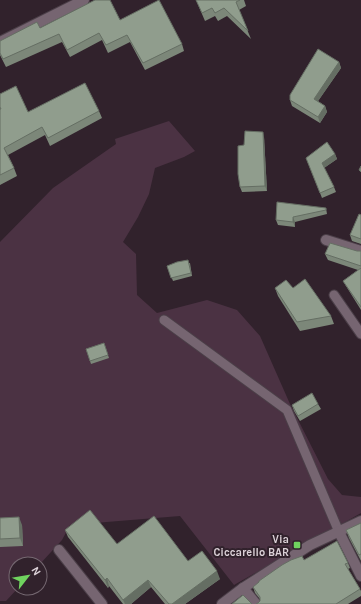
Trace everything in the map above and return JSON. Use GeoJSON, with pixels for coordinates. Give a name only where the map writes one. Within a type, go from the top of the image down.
{"type":"FeatureCollection","features":[{"type":"Feature","properties":{"kind":"street"},"geometry":{"type":"LineString","coordinates":[[0,42],[84,0]]}},
{"type":"Feature","properties":{"kind":"street"},"geometry":{"type":"LineString","coordinates":[[326,240],[361,251]]}},
{"type":"Feature","properties":{"kind":"street"},"geometry":{"type":"LineString","coordinates":[[222,604],[243,588],[310,545],[361,521]]}},
{"type":"Feature","properties":{"kind":"street"},"geometry":{"type":"LineString","coordinates":[[339,532],[361,576]]}},
{"type":"Feature","properties":{"kind":"street"},"geometry":{"type":"LineString","coordinates":[[59,550],[102,604]]}},
{"type":"Feature","properties":{"kind":"street"},"geometry":{"type":"LineString","coordinates":[[243,588],[256,604]]}},
{"type":"Feature","properties":{"kind":"lane"},"geometry":{"type":"LineString","coordinates":[[334,295],[361,334]]}},
{"type":"Feature","properties":{"kind":"lane"},"geometry":{"type":"LineString","coordinates":[[164,320],[287,410],[339,532]]}},
{"type":"Feature","properties":{"kind":"shaded area"},"geometry":{"type":"Polygon","coordinates":[[[169,121],[195,151],[184,157],[155,168],[149,194],[138,217],[123,242],[136,254],[137,295],[157,313],[207,300],[237,310],[260,336],[290,404],[328,479],[342,495],[361,497],[361,513],[234,585],[180,516],[70,525],[62,540],[47,556],[8,556],[8,596],[11,596],[6,601],[0,601],[0,242],[53,188],[116,144],[115,139],[169,121]]]}},
{"type":"Feature","properties":{"kind":"building"},"geometry":{"type":"Polygon","coordinates":[[[95,0],[110,0],[120,20],[159,0],[182,44],[143,63],[127,35],[106,45],[99,33],[67,50],[59,34],[3,59],[0,53],[0,41],[37,22],[40,28],[95,0]]]}},
{"type":"Feature","properties":{"kind":"building"},"geometry":{"type":"Polygon","coordinates":[[[196,0],[240,0],[236,2],[248,31],[224,8],[215,13],[212,8],[202,13],[196,0]]]}},
{"type":"Feature","properties":{"kind":"building"},"geometry":{"type":"Polygon","coordinates":[[[318,49],[339,62],[314,99],[325,106],[318,117],[290,100],[290,95],[318,49]]]}},
{"type":"Feature","properties":{"kind":"building"},"geometry":{"type":"Polygon","coordinates":[[[85,83],[99,111],[48,138],[42,127],[4,148],[14,168],[0,175],[0,94],[16,86],[28,112],[85,83]]]}},
{"type":"Feature","properties":{"kind":"building"},"geometry":{"type":"Polygon","coordinates":[[[245,131],[263,132],[265,186],[240,187],[238,174],[238,146],[244,145],[245,131]]]}},
{"type":"Feature","properties":{"kind":"building"},"geometry":{"type":"Polygon","coordinates":[[[327,142],[335,154],[322,163],[334,187],[320,193],[306,158],[327,142]]]}},
{"type":"Feature","properties":{"kind":"building"},"geometry":{"type":"Polygon","coordinates":[[[277,202],[326,208],[326,210],[293,217],[293,222],[276,220],[277,202]]]}},
{"type":"Feature","properties":{"kind":"building"},"geometry":{"type":"Polygon","coordinates":[[[359,214],[361,215],[361,239],[350,235],[359,214]]]}},
{"type":"Feature","properties":{"kind":"building"},"geometry":{"type":"Polygon","coordinates":[[[330,243],[361,251],[361,266],[325,254],[330,243]]]}},
{"type":"Feature","properties":{"kind":"building"},"geometry":{"type":"Polygon","coordinates":[[[188,260],[191,273],[171,278],[167,266],[188,260]]]}},
{"type":"Feature","properties":{"kind":"building"},"geometry":{"type":"Polygon","coordinates":[[[361,268],[361,307],[343,281],[361,268]]]}},
{"type":"Feature","properties":{"kind":"building"},"geometry":{"type":"Polygon","coordinates":[[[305,279],[331,316],[297,322],[275,288],[286,280],[293,288],[305,279]]]}},
{"type":"Feature","properties":{"kind":"building"},"geometry":{"type":"Polygon","coordinates":[[[104,343],[108,355],[90,361],[86,349],[104,343]]]}},
{"type":"Feature","properties":{"kind":"building"},"geometry":{"type":"Polygon","coordinates":[[[312,393],[318,404],[298,416],[292,405],[312,393]]]}},
{"type":"Feature","properties":{"kind":"building"},"geometry":{"type":"Polygon","coordinates":[[[90,510],[117,544],[154,516],[188,561],[202,551],[217,571],[172,604],[169,604],[148,580],[123,600],[107,578],[105,580],[65,530],[90,510]]]}},
{"type":"Feature","properties":{"kind":"building"},"geometry":{"type":"Polygon","coordinates":[[[19,517],[20,538],[0,539],[0,518],[19,517]]]}},
{"type":"Feature","properties":{"kind":"building"},"geometry":{"type":"Polygon","coordinates":[[[361,523],[361,554],[359,555],[346,530],[361,523]]]}},
{"type":"Feature","properties":{"kind":"building"},"geometry":{"type":"Polygon","coordinates":[[[337,541],[348,563],[345,564],[360,589],[336,604],[256,604],[260,601],[260,597],[253,587],[259,581],[291,560],[302,556],[304,560],[337,541]]]}},
{"type":"Feature","properties":{"kind":"building"},"geometry":{"type":"Polygon","coordinates":[[[243,595],[252,604],[232,604],[243,595]]]}},
{"type":"Feature","properties":{"kind":"place","name":"Via Ciccarello BAR"},"geometry":{"type":"Point","coordinates":[297,545]}}]}
